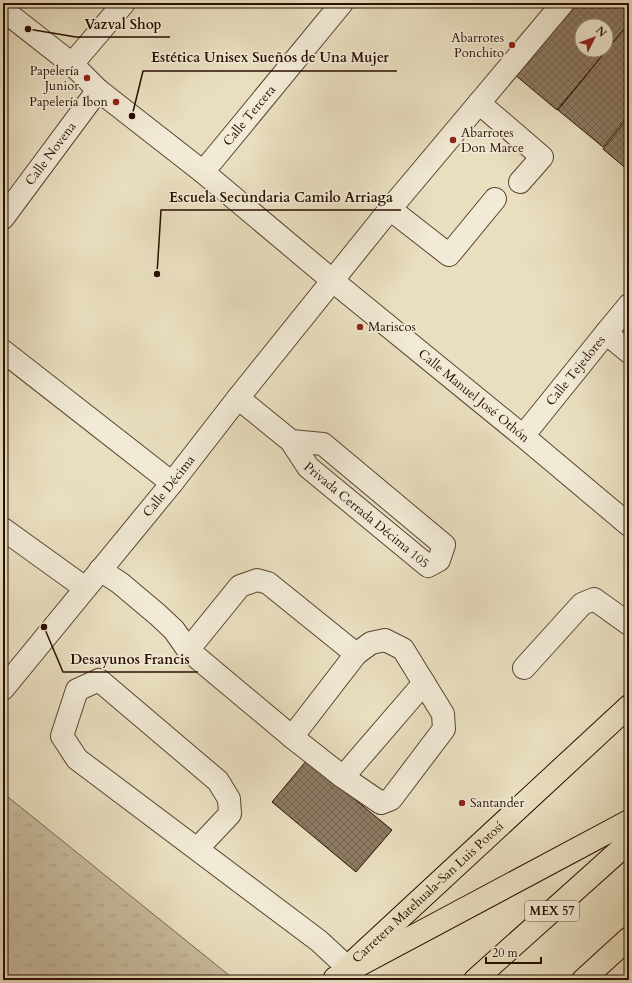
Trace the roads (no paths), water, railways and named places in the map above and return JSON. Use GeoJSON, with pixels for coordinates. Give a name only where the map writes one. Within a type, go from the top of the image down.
{"type":"FeatureCollection","features":[{"type":"Feature","properties":{"kind":"main road","name":"Carretera Matehuala-San Luis Potosí"},"geometry":{"type":"LineString","coordinates":[[339,975],[629,706]]}},
{"type":"Feature","properties":{"kind":"main road"},"geometry":{"type":"LineString","coordinates":[[339,975],[629,821]]}},
{"type":"Feature","properties":{"kind":"main road","name":"MEX 57"},"geometry":{"type":"LineString","coordinates":[[475,980],[629,842]]}},
{"type":"Feature","properties":{"kind":"main road"},"geometry":{"type":"LineString","coordinates":[[583,980],[629,938]]}},
{"type":"Feature","properties":{"kind":"street"},"geometry":{"type":"LineString","coordinates":[[72,64],[124,3]]}},
{"type":"Feature","properties":{"kind":"street","name":"Calle Tercera"},"geometry":{"type":"LineString","coordinates":[[203,172],[342,3]]}},
{"type":"Feature","properties":{"kind":"street","name":"Calle Décima"},"geometry":{"type":"LineString","coordinates":[[3,689],[172,483],[332,281],[562,3]]}},
{"type":"Feature","properties":{"kind":"street","name":"Calle Manuel José Othón"},"geometry":{"type":"LineString","coordinates":[[3,10],[72,64],[98,90],[203,172],[332,281],[523,436],[629,525]]}},
{"type":"Feature","properties":{"kind":"street","name":"Calle Novena"},"geometry":{"type":"LineString","coordinates":[[3,218],[98,90]]}},
{"type":"Feature","properties":{"kind":"street"},"geometry":{"type":"LineString","coordinates":[[479,103],[542,157],[520,182]]}},
{"type":"Feature","properties":{"kind":"street"},"geometry":{"type":"LineString","coordinates":[[390,210],[449,255],[495,199]]}},
{"type":"Feature","properties":{"kind":"street","name":"Calle Tejedores"},"geometry":{"type":"LineString","coordinates":[[523,436],[629,305]]}},
{"type":"Feature","properties":{"kind":"street"},"geometry":{"type":"LineString","coordinates":[[606,333],[629,352]]}},
{"type":"Feature","properties":{"kind":"street"},"geometry":{"type":"LineString","coordinates":[[3,351],[172,483]]}},
{"type":"Feature","properties":{"kind":"street","name":"Privada Cerrada Décima 105"},"geometry":{"type":"LineString","coordinates":[[238,398],[291,441],[308,468],[428,566],[439,560],[444,545],[323,444],[291,441]]}},
{"type":"Feature","properties":{"kind":"street"},"geometry":{"type":"LineString","coordinates":[[3,529],[85,588]]}},
{"type":"Feature","properties":{"kind":"street"},"geometry":{"type":"LineString","coordinates":[[100,570],[120,583],[158,615],[174,630],[188,650],[292,737],[343,777],[381,803],[391,799],[444,729],[443,714],[403,649],[384,640],[371,643],[356,654],[292,737]]}},
{"type":"Feature","properties":{"kind":"street"},"geometry":{"type":"LineString","coordinates":[[188,650],[240,586],[257,580],[268,583],[356,654]]}},
{"type":"Feature","properties":{"kind":"street"},"geometry":{"type":"LineString","coordinates":[[524,668],[582,604],[594,599],[629,624]]}},
{"type":"Feature","properties":{"kind":"street"},"geometry":{"type":"LineString","coordinates":[[197,848],[230,814],[229,798],[218,780],[99,680],[77,690],[62,736],[77,759],[319,941],[339,975]]}},
{"type":"Feature","properties":{"kind":"street"},"geometry":{"type":"LineString","coordinates":[[343,777],[424,683]]}},
{"type":"Feature","properties":{"kind":"place","name":"Vazval Shop"},"geometry":{"type":"Point","coordinates":[28,29]}},
{"type":"Feature","properties":{"kind":"place","name":"Abarrotes Ponchito"},"geometry":{"type":"Point","coordinates":[512,45]}},
{"type":"Feature","properties":{"kind":"place","name":"Papelería Junior"},"geometry":{"type":"Point","coordinates":[87,78]}},
{"type":"Feature","properties":{"kind":"place","name":"Papelería Ibon"},"geometry":{"type":"Point","coordinates":[116,102]}},
{"type":"Feature","properties":{"kind":"place","name":"Estética Unisex Sueños de Una Mujer"},"geometry":{"type":"Point","coordinates":[132,116]}},
{"type":"Feature","properties":{"kind":"place","name":"Abarrotes Don Marce"},"geometry":{"type":"Point","coordinates":[453,140]}},
{"type":"Feature","properties":{"kind":"place","name":"Escuela Secundaria Camilo Arriaga"},"geometry":{"type":"Point","coordinates":[157,274]}},
{"type":"Feature","properties":{"kind":"place","name":"Mariscos"},"geometry":{"type":"Point","coordinates":[360,327]}},
{"type":"Feature","properties":{"kind":"place","name":"Desayunos Francis"},"geometry":{"type":"Point","coordinates":[44,627]}},
{"type":"Feature","properties":{"kind":"place","name":"Santander"},"geometry":{"type":"Point","coordinates":[462,803]}}]}
